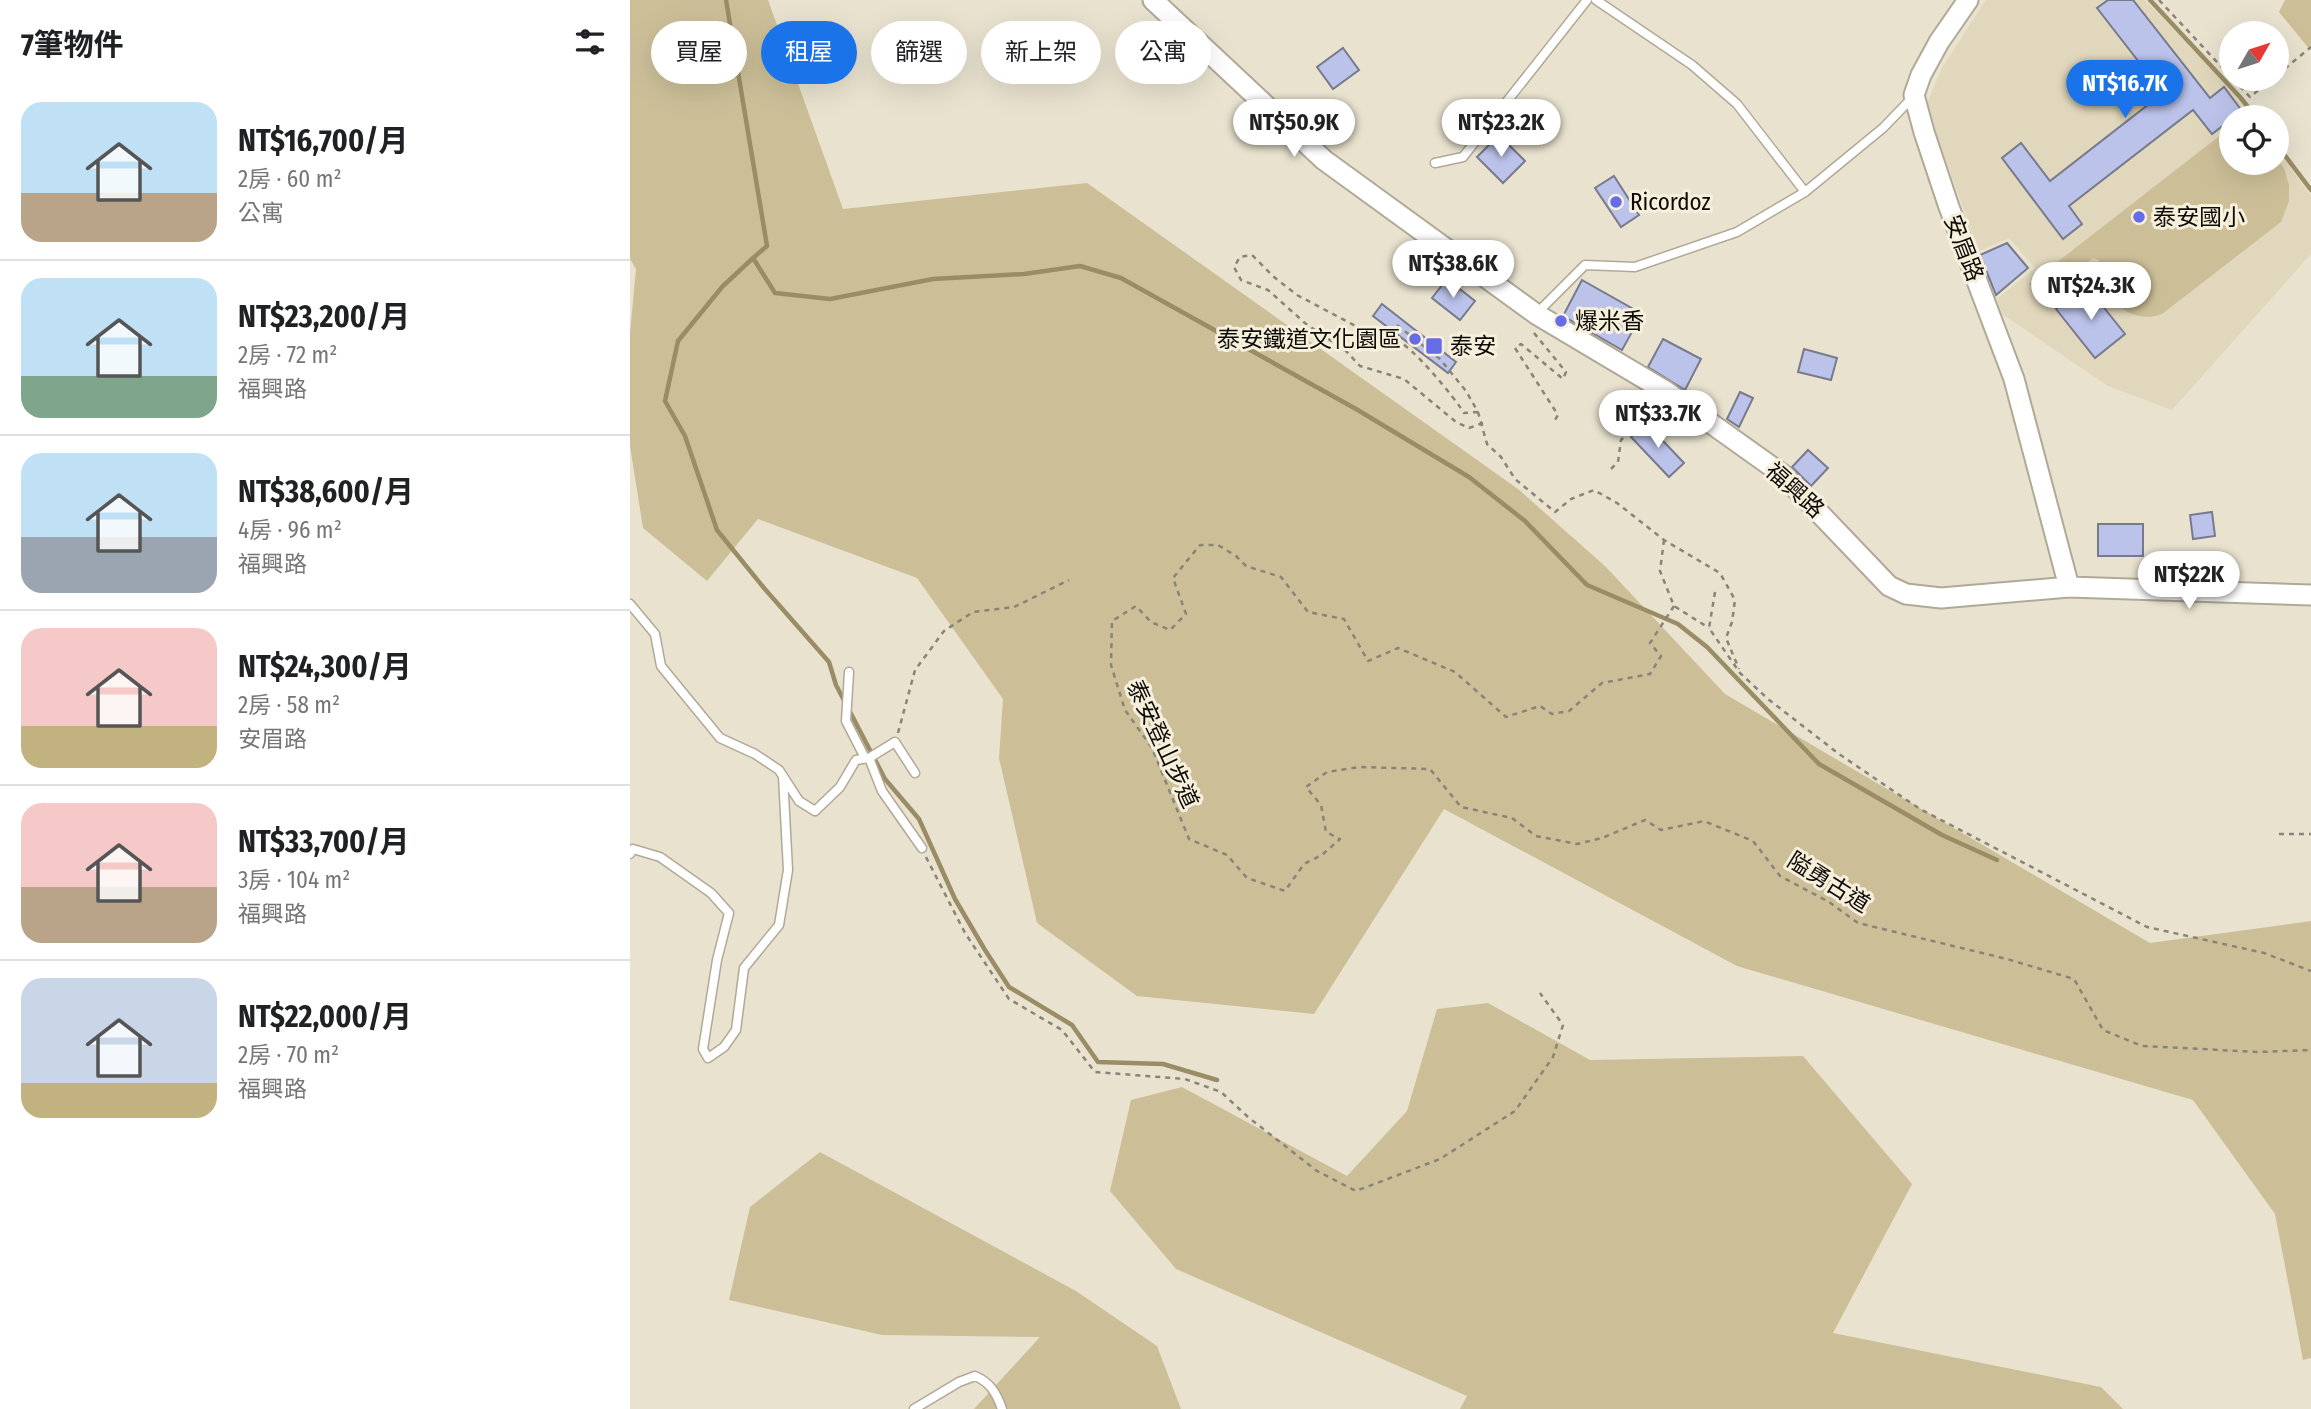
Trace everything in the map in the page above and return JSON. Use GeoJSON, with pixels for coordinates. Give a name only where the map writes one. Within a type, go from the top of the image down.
{"type":"FeatureCollection","features":[{"type":"Feature","properties":{"kind":"street","name":"福興路"},"geometry":{"type":"LineString","coordinates":[[1153,0],[1324,160],[1537,314],[1659,387],[1782,474],[1889,586],[1906,594],[1941,598],[2069,587],[2311,595]]}},
{"type":"Feature","properties":{"kind":"street"},"geometry":{"type":"LineString","coordinates":[[1914,95],[1921,75],[1939,42],[1969,0]]}},
{"type":"Feature","properties":{"kind":"street","name":"安眉路"},"geometry":{"type":"LineString","coordinates":[[1914,95],[1949,206],[2014,379],[2069,587]]}},
{"type":"Feature","properties":{"kind":"lane"},"geometry":{"type":"LineString","coordinates":[[1435,163],[1462,157],[1587,0]]}},
{"type":"Feature","properties":{"kind":"lane"},"geometry":{"type":"LineString","coordinates":[[1596,0],[1692,65],[1737,104],[1805,192]]}},
{"type":"Feature","properties":{"kind":"lane"},"geometry":{"type":"LineString","coordinates":[[1537,314],[1585,265],[1635,267],[1737,232],[1805,192],[1883,128],[1914,95]]}},
{"type":"Feature","properties":{"kind":"lane"},"geometry":{"type":"LineString","coordinates":[[630,604],[655,634],[661,666],[720,738],[755,754],[779,770],[799,801],[815,811],[840,787],[856,760],[867,758],[895,743],[915,774]]}},
{"type":"Feature","properties":{"kind":"lane"},"geometry":{"type":"LineString","coordinates":[[849,671],[846,721],[882,791],[922,848]]}},
{"type":"Feature","properties":{"kind":"lane"},"geometry":{"type":"LineString","coordinates":[[630,854],[633,849],[660,857],[711,893],[729,913],[717,960],[703,1049],[708,1058],[724,1047],[736,1030],[744,968],[779,925],[788,870],[783,776]]}},
{"type":"Feature","properties":{"kind":"lane"},"geometry":{"type":"LineString","coordinates":[[914,1409],[959,1382],[975,1376],[985,1380],[997,1395],[1002,1409]]}},
{"type":"Feature","properties":{"kind":"path"},"geometry":{"type":"LineString","coordinates":[[2159,0],[2219,64]]}},
{"type":"Feature","properties":{"kind":"path"},"geometry":{"type":"LineString","coordinates":[[2289,65],[2311,47]]}},
{"type":"Feature","properties":{"kind":"path"},"geometry":{"type":"LineString","coordinates":[[2244,91],[2250,97],[2257,91]]}},
{"type":"Feature","properties":{"kind":"path"},"geometry":{"type":"LineString","coordinates":[[1478,412],[1464,412],[1452,394],[1404,344],[1394,339],[1384,341],[1297,295],[1252,255],[1240,257],[1234,267],[1241,280],[1268,290],[1306,324],[1345,350],[1360,366],[1404,379],[1469,428],[1483,423]]}},
{"type":"Feature","properties":{"kind":"path"},"geometry":{"type":"LineString","coordinates":[[1537,314],[1531,330],[1566,372],[1563,379],[1521,344],[1515,348],[1558,415],[1553,423]]}},
{"type":"Feature","properties":{"kind":"path"},"geometry":{"type":"LineString","coordinates":[[1397,325],[1440,359],[1466,391],[1478,412],[1487,444],[1501,457],[1515,479],[1555,512],[1571,499],[1594,490],[1617,503],[1664,540],[1720,573],[1735,600],[1732,622],[1726,638],[1738,662],[1740,673]]}},
{"type":"Feature","properties":{"kind":"path"},"geometry":{"type":"LineString","coordinates":[[1611,469],[1618,462],[1621,440],[1647,416],[1659,387]]}},
{"type":"Feature","properties":{"kind":"path"},"geometry":{"type":"LineString","coordinates":[[1664,540],[1660,571],[1674,606],[1709,628],[1740,673],[1768,699],[1839,754],[1932,815],[2147,927],[2264,953],[2311,971]]}},
{"type":"Feature","properties":{"kind":"path","name":"泰安登山步道"},"geometry":{"type":"LineString","coordinates":[[1227,855],[1189,839],[1152,748],[1125,710],[1111,665],[1112,621],[1136,606],[1151,622],[1170,630],[1186,614],[1173,578],[1200,545],[1218,545],[1236,556],[1245,566],[1281,577],[1308,612],[1344,619],[1368,662],[1398,648],[1455,672],[1506,717],[1540,706],[1552,714],[1569,711],[1602,683],[1650,674],[1661,656],[1650,643],[1674,606]]}},
{"type":"Feature","properties":{"kind":"path"},"geometry":{"type":"LineString","coordinates":[[895,743],[915,670],[944,631],[973,612],[1014,607],[1069,580]]}},
{"type":"Feature","properties":{"kind":"path"},"geometry":{"type":"LineString","coordinates":[[1709,628],[1715,592]]}},
{"type":"Feature","properties":{"kind":"path","name":"隘勇古道"},"geometry":{"type":"LineString","coordinates":[[1227,855],[1247,878],[1285,891],[1304,864],[1322,855],[1340,839],[1326,832],[1321,805],[1306,787],[1327,772],[1359,767],[1430,769],[1461,807],[1513,818],[1536,836],[1577,844],[1602,838],[1645,820],[1661,830],[1704,821],[1753,841],[1780,877],[1829,902],[1858,923],[2007,959],[2074,979],[2103,1030],[2142,1046],[2259,1052],[2311,1050]]}},
{"type":"Feature","properties":{"kind":"path"},"geometry":{"type":"LineString","coordinates":[[2279,834],[2311,835]]}},
{"type":"Feature","properties":{"kind":"path"},"geometry":{"type":"LineString","coordinates":[[922,848],[965,933],[1009,999],[1062,1030],[1096,1072],[1185,1079],[1221,1093],[1317,1171],[1356,1191],[1440,1159],[1516,1111],[1553,1057],[1563,1025],[1541,993]]}},
{"type":"Feature","properties":{"kind":"shaded area"},"geometry":{"type":"Polygon","coordinates":[[[630,0],[768,0],[776,21],[761,21],[761,84],[798,84],[843,209],[1087,183],[1518,489],[1606,567],[1725,694],[2150,943],[2311,921],[2311,1358],[2303,1360],[2275,1214],[2193,1100],[1737,966],[1444,809],[1314,1014],[1137,996],[1037,923],[999,758],[1003,699],[917,578],[758,519],[707,581],[643,528],[630,446],[630,333],[636,269],[630,259],[630,0]]]}},
{"type":"Feature","properties":{"kind":"shaded area","name":"泰安國小"},"geometry":{"type":"Polygon","coordinates":[[[1986,0],[2145,0],[2219,77],[2219,91],[2232,91],[2243,105],[2219,105],[2219,175],[2289,175],[2289,166],[2311,196],[2311,254],[2172,410],[2108,386],[2002,314],[1997,299],[2035,268],[2009,238],[1979,251],[1926,106],[1942,68],[1986,0]]]}},
{"type":"Feature","properties":{"kind":"shaded area"},"geometry":{"type":"Polygon","coordinates":[[[2285,0],[2311,0],[2311,51],[2289,21],[2279,12],[2285,0]]]}},
{"type":"Feature","properties":{"kind":"shaded area"},"geometry":{"type":"Polygon","coordinates":[[[2219,136],[2219,175],[2286,175],[2289,201],[2281,222],[2162,314],[2137,316],[2118,304],[2105,284],[2099,260],[2093,258],[2040,299],[2029,284],[2219,136]]]}},
{"type":"Feature","properties":{"kind":"shaded area"},"geometry":{"type":"Polygon","coordinates":[[[1488,1003],[1590,1060],[1803,1056],[1912,1184],[1833,1333],[2101,1387],[2123,1409],[1460,1409],[1467,1396],[1176,1269],[1110,1191],[1131,1100],[1182,1087],[1347,1176],[1407,1111],[1437,1009],[1488,1003]]]}},
{"type":"Feature","properties":{"kind":"shaded area"},"geometry":{"type":"Polygon","coordinates":[[[820,1152],[1076,1291],[1157,1346],[1181,1409],[974,1409],[1040,1337],[882,1335],[729,1300],[750,1207],[820,1152]]]}},
{"type":"Feature","properties":{"kind":"building"},"geometry":{"type":"Polygon","coordinates":[[[2108,0],[2133,0],[2210,98],[2219,91],[2227,91],[2238,105],[2219,105],[2219,129],[2212,134],[2193,110],[2069,206],[2082,224],[2063,239],[2002,158],[2021,143],[2050,181],[2163,93],[2097,8],[2108,0]]]}},
{"type":"Feature","properties":{"kind":"building"},"geometry":{"type":"Polygon","coordinates":[[[1343,48],[1359,70],[1333,89],[1317,67],[1343,48]]]}},
{"type":"Feature","properties":{"kind":"building"},"geometry":{"type":"Polygon","coordinates":[[[1499,135],[1525,161],[1503,183],[1477,157],[1499,135]]]}},
{"type":"Feature","properties":{"kind":"building"},"geometry":{"type":"Polygon","coordinates":[[[1614,176],[1639,215],[1621,227],[1595,188],[1614,176]]]}},
{"type":"Feature","properties":{"kind":"building"},"geometry":{"type":"Polygon","coordinates":[[[2007,243],[2028,268],[1996,295],[1980,255],[2007,243]]]}},
{"type":"Feature","properties":{"kind":"building"},"geometry":{"type":"Polygon","coordinates":[[[1419,244],[1437,257],[1427,268],[1411,252],[1419,244]]]}},
{"type":"Feature","properties":{"kind":"building"},"geometry":{"type":"Polygon","coordinates":[[[1447,279],[1475,301],[1460,320],[1432,298],[1447,279]]]}},
{"type":"Feature","properties":{"kind":"building"},"geometry":{"type":"Polygon","coordinates":[[[1582,280],[1642,314],[1622,350],[1563,316],[1582,280]]]}},
{"type":"Feature","properties":{"kind":"building"},"geometry":{"type":"Polygon","coordinates":[[[2086,285],[2125,334],[2095,358],[2056,309],[2086,285]]]}},
{"type":"Feature","properties":{"kind":"building","name":"泰安鐵道文化園區"},"geometry":{"type":"Polygon","coordinates":[[[1382,304],[1456,362],[1448,373],[1373,316],[1382,304]]]}},
{"type":"Feature","properties":{"kind":"building"},"geometry":{"type":"Polygon","coordinates":[[[1663,339],[1701,359],[1685,390],[1648,367],[1663,339]]]}},
{"type":"Feature","properties":{"kind":"building"},"geometry":{"type":"Polygon","coordinates":[[[1804,349],[1837,358],[1831,380],[1798,372],[1804,349]]]}},
{"type":"Feature","properties":{"kind":"building"},"geometry":{"type":"Polygon","coordinates":[[[1740,392],[1753,398],[1739,427],[1727,419],[1740,392]]]}},
{"type":"Feature","properties":{"kind":"building"},"geometry":{"type":"Polygon","coordinates":[[[1646,423],[1684,463],[1669,477],[1631,437],[1646,423]]]}},
{"type":"Feature","properties":{"kind":"building"},"geometry":{"type":"Polygon","coordinates":[[[1808,450],[1828,468],[1811,486],[1792,467],[1808,450]]]}},
{"type":"Feature","properties":{"kind":"building"},"geometry":{"type":"Polygon","coordinates":[[[2212,512],[2215,536],[2193,539],[2190,515],[2212,512]]]}},
{"type":"Feature","properties":{"kind":"building"},"geometry":{"type":"Polygon","coordinates":[[[2098,524],[2143,524],[2143,556],[2098,556],[2098,524]]]}},
{"type":"Feature","properties":{"kind":"waterway"},"geometry":{"type":"LineString","coordinates":[[726,0],[767,246],[753,258],[775,293],[830,299],[933,279],[1024,274],[1080,266],[1121,278],[1356,409],[1469,477],[1525,521],[1587,585],[1678,624],[1707,647],[1819,764],[1942,835],[1997,860]]}},
{"type":"Feature","properties":{"kind":"waterway"},"geometry":{"type":"LineString","coordinates":[[2150,0],[2246,105]]}},
{"type":"Feature","properties":{"kind":"waterway"},"geometry":{"type":"LineString","coordinates":[[2289,161],[2311,190]]}},
{"type":"Feature","properties":{"kind":"waterway"},"geometry":{"type":"LineString","coordinates":[[753,258],[722,287],[678,341],[665,401],[685,436],[717,530],[829,662],[836,685],[885,779],[919,819],[955,899],[1009,987],[1072,1025],[1098,1062],[1163,1064],[1217,1080]]}},
{"type":"Feature","properties":{"kind":"place","name":"Ricordoz"},"geometry":{"type":"Point","coordinates":[1616,202]}},
{"type":"Feature","properties":{"kind":"place","name":"泰安國小"},"geometry":{"type":"Point","coordinates":[2139,217]}},
{"type":"Feature","properties":{"kind":"place","name":"爆米香"},"geometry":{"type":"Point","coordinates":[1561,321]}},
{"type":"Feature","properties":{"kind":"place","name":"泰安鐵道文化園區"},"geometry":{"type":"Point","coordinates":[1415,339]}},
{"type":"Feature","properties":{"kind":"place","name":"泰安"},"geometry":{"type":"Point","coordinates":[1434,346]}}]}
